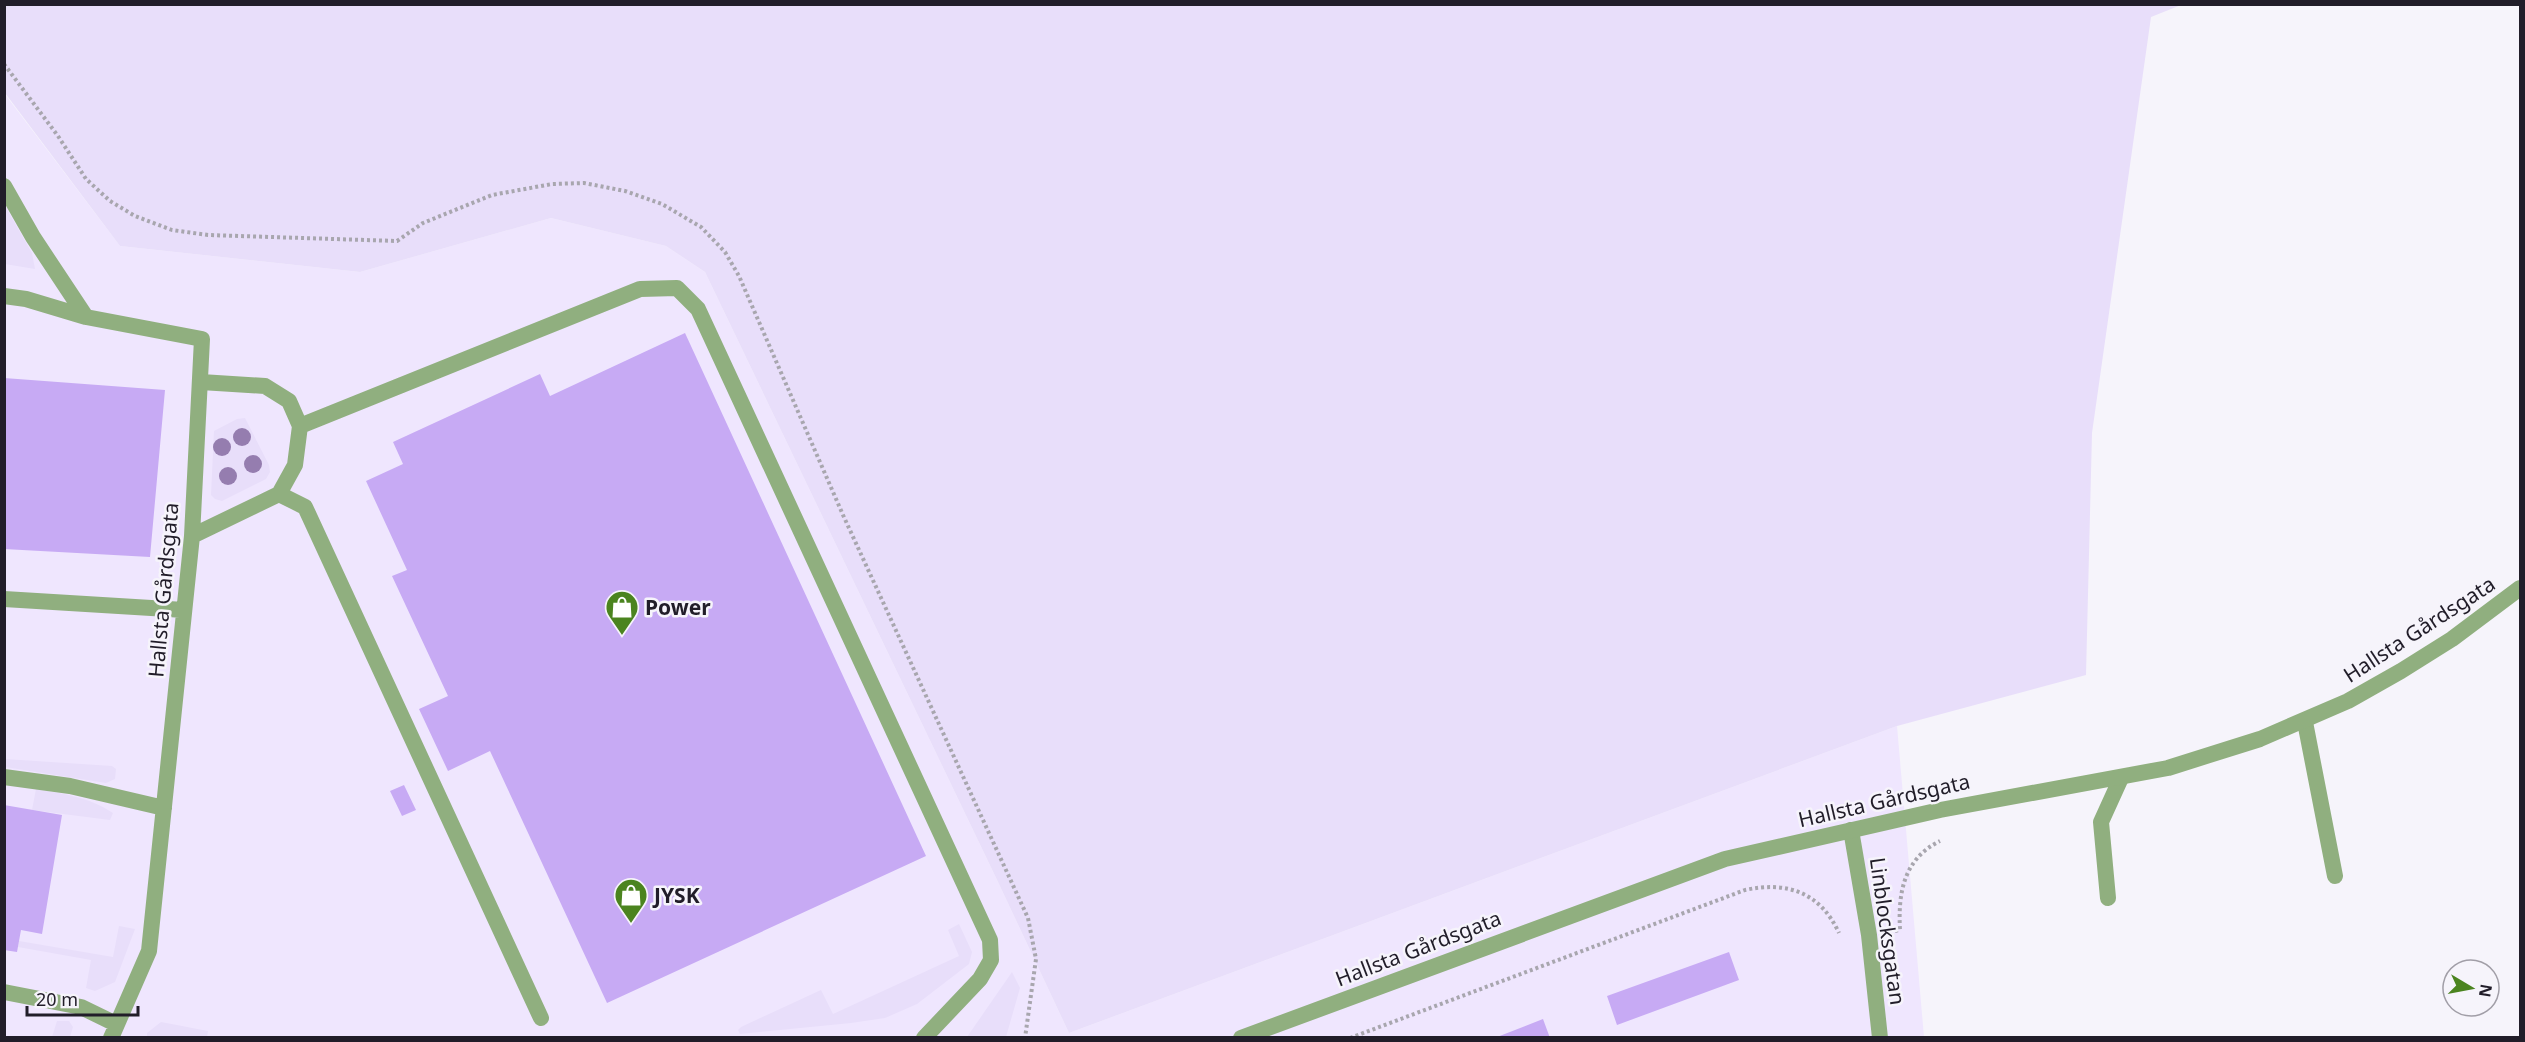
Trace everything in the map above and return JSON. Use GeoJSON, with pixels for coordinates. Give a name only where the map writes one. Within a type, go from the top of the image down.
{"type":"FeatureCollection","features":[{"type":"Feature","properties":{"kind":"street"},"geometry":{"type":"LineString","coordinates":[[4,186],[33,237],[86,317]]}},
{"type":"Feature","properties":{"kind":"street"},"geometry":{"type":"LineString","coordinates":[[300,426],[640,289],[677,288],[698,309],[990,940],[991,960],[980,979],[924,1038]]}},
{"type":"Feature","properties":{"kind":"street","name":"Hallsta Gårdsgata"},"geometry":{"type":"LineString","coordinates":[[4,296],[26,299],[86,317],[202,339],[192,536],[149,951],[113,1031]]}},
{"type":"Feature","properties":{"kind":"street"},"geometry":{"type":"LineString","coordinates":[[192,536],[279,494],[295,465],[300,426],[289,401],[265,386],[201,382]]}},
{"type":"Feature","properties":{"kind":"street"},"geometry":{"type":"LineString","coordinates":[[279,494],[305,507],[541,1018]]}},
{"type":"Feature","properties":{"kind":"street","name":"Hallsta Gårdsgata"},"geometry":{"type":"LineString","coordinates":[[1241,1038],[1725,859],[2016,795],[2121,778],[2214,755],[2305,722],[2348,701],[2452,639],[2520,588]]}},
{"type":"Feature","properties":{"kind":"street"},"geometry":{"type":"LineString","coordinates":[[4,599],[184,610]]}},
{"type":"Feature","properties":{"kind":"street"},"geometry":{"type":"LineString","coordinates":[[2305,722],[2335,876]]}},
{"type":"Feature","properties":{"kind":"street"},"geometry":{"type":"LineString","coordinates":[[4,777],[70,786],[164,808]]}},
{"type":"Feature","properties":{"kind":"street"},"geometry":{"type":"LineString","coordinates":[[2108,898],[2101,822],[2121,778]]}},
{"type":"Feature","properties":{"kind":"street","name":"Linblocksgatan"},"geometry":{"type":"LineString","coordinates":[[1851,830],[1869,935],[1880,1038]]}},
{"type":"Feature","properties":{"kind":"street"},"geometry":{"type":"LineString","coordinates":[[4,992],[81,1008],[113,1031]]}},
{"type":"Feature","properties":{"kind":"path"},"geometry":{"type":"LineString","coordinates":[[4,64],[58,135],[86,179],[110,201],[135,216],[172,230],[208,235],[397,241],[423,223],[492,195],[552,184],[584,183],[625,191],[662,204],[701,227],[725,252],[739,276],[843,515],[1028,918],[1036,959],[1025,1038]]}},
{"type":"Feature","properties":{"kind":"path"},"geometry":{"type":"LineString","coordinates":[[1350,1038],[1744,890],[1761,887],[1791,889],[1807,896],[1820,904],[1831,917],[1841,939]]}},
{"type":"Feature","properties":{"kind":"shaded area"},"geometry":{"type":"Polygon","coordinates":[[[5,4],[2181,5],[2151,17],[2092,433],[2086,675],[1897,726],[1069,1033],[705,272],[666,246],[551,218],[360,272],[120,246],[5,93],[5,4]]]}},
{"type":"Feature","properties":{"kind":"shaded area"},"geometry":{"type":"Polygon","coordinates":[[[4,93],[120,246],[360,272],[551,218],[666,246],[705,272],[1069,1033],[1897,726],[1924,1037],[5,1037],[4,93]]]}},
{"type":"Feature","properties":{"kind":"shaded area"},"geometry":{"type":"Polygon","coordinates":[[[5,206],[32,253],[35,269],[5,264],[5,206]]]}},
{"type":"Feature","properties":{"kind":"shaded area"},"geometry":{"type":"Polygon","coordinates":[[[245,418],[269,465],[270,472],[266,479],[222,501],[215,499],[211,495],[214,431],[237,419],[245,418]]]}},
{"type":"Feature","properties":{"kind":"shaded area"},"geometry":{"type":"Polygon","coordinates":[[[5,759],[112,766],[116,769],[115,779],[106,783],[5,767],[5,759]]]}},
{"type":"Feature","properties":{"kind":"shaded area"},"geometry":{"type":"Polygon","coordinates":[[[36,789],[85,800],[113,813],[110,820],[32,810],[36,789]]]}},
{"type":"Feature","properties":{"kind":"shaded area"},"geometry":{"type":"Polygon","coordinates":[[[959,924],[972,952],[969,964],[917,1004],[885,1018],[851,1023],[740,1034],[738,1030],[821,990],[833,1014],[959,956],[948,930],[959,924]]]}},
{"type":"Feature","properties":{"kind":"shaded area"},"geometry":{"type":"Polygon","coordinates":[[[119,926],[135,929],[115,982],[95,991],[86,988],[91,960],[18,947],[19,941],[113,957],[119,926]]]}},
{"type":"Feature","properties":{"kind":"shaded area"},"geometry":{"type":"Polygon","coordinates":[[[1012,972],[1020,988],[1006,1037],[967,1037],[1012,972]]]}},
{"type":"Feature","properties":{"kind":"shaded area"},"geometry":{"type":"Polygon","coordinates":[[[57,1021],[69,1021],[73,1027],[70,1037],[52,1037],[57,1021]]]}},
{"type":"Feature","properties":{"kind":"shaded area"},"geometry":{"type":"Polygon","coordinates":[[[161,1022],[208,1031],[207,1037],[147,1037],[147,1033],[161,1022]]]}},
{"type":"Feature","properties":{"kind":"building","name":"Power"},"geometry":{"type":"Polygon","coordinates":[[[685,333],[926,856],[607,1003],[490,751],[448,771],[419,709],[448,696],[392,576],[407,570],[366,481],[403,464],[393,442],[540,374],[550,396],[685,333]]]}},
{"type":"Feature","properties":{"kind":"building"},"geometry":{"type":"Polygon","coordinates":[[[4,378],[165,390],[150,557],[4,549],[4,378]]]}},
{"type":"Feature","properties":{"kind":"building"},"geometry":{"type":"Polygon","coordinates":[[[404,785],[416,810],[402,816],[390,791],[404,785]]]}},
{"type":"Feature","properties":{"kind":"building"},"geometry":{"type":"Polygon","coordinates":[[[4,805],[62,815],[42,934],[21,930],[17,952],[4,950],[4,805]]]}},
{"type":"Feature","properties":{"kind":"building"},"geometry":{"type":"Polygon","coordinates":[[[1729,952],[1739,980],[1617,1025],[1607,996],[1729,952]]]}},
{"type":"Feature","properties":{"kind":"building"},"geometry":{"type":"Polygon","coordinates":[[[1543,1019],[1550,1038],[1497,1038],[1497,1037],[1543,1019]]]}},
{"type":"Feature","properties":{"kind":"place","name":"Power"},"geometry":{"type":"Point","coordinates":[622,636]}},
{"type":"Feature","properties":{"kind":"place","name":"JYSK"},"geometry":{"type":"Point","coordinates":[631,924]}}]}
